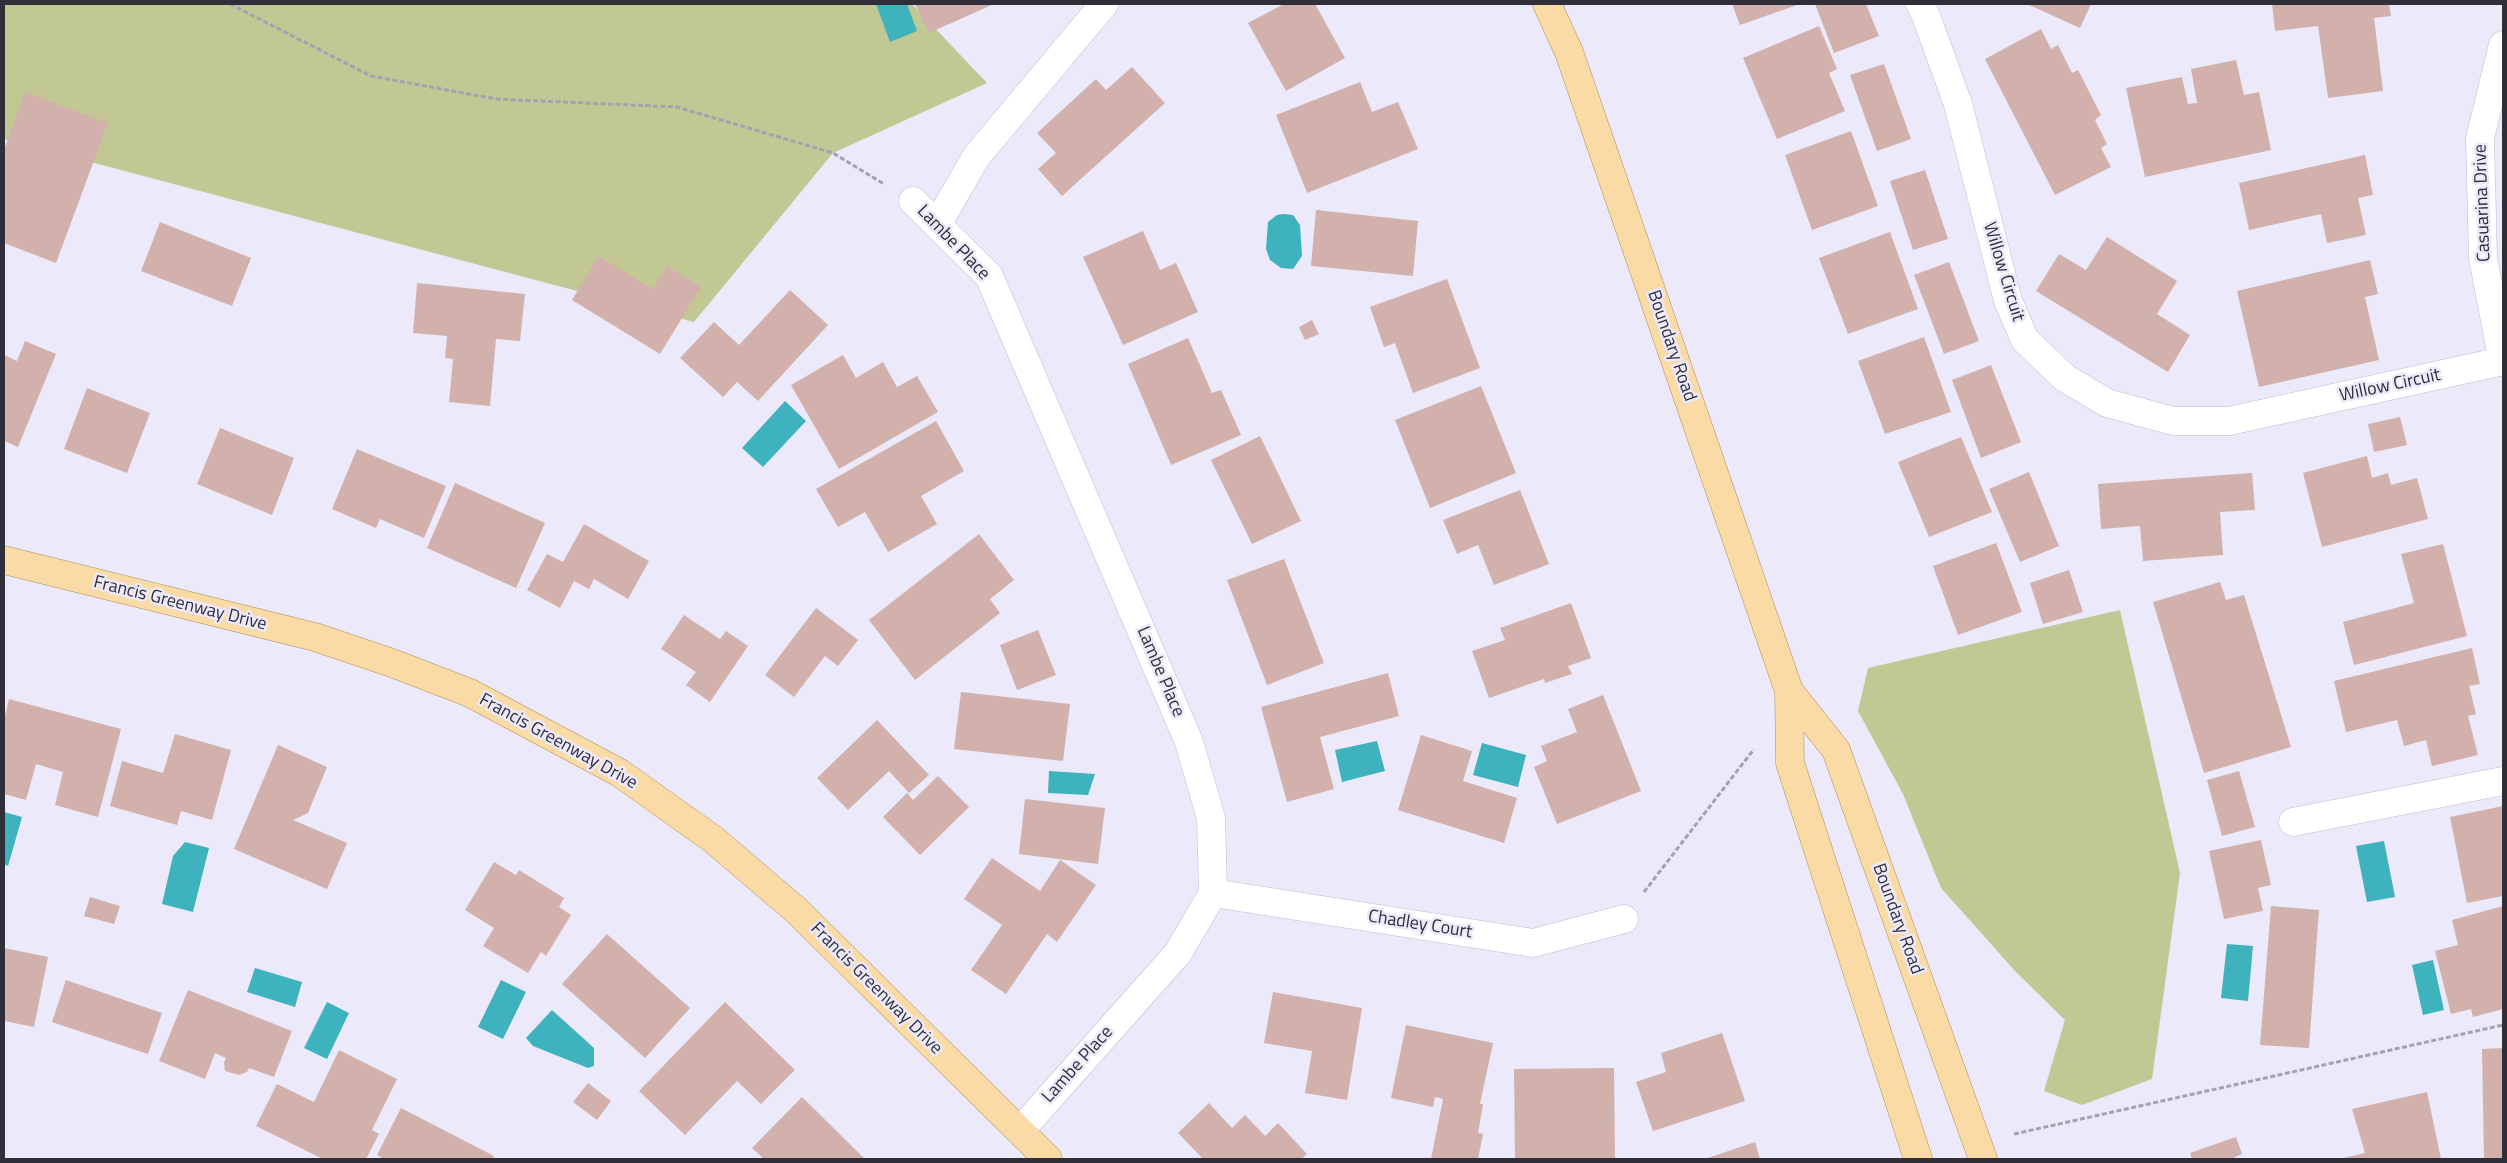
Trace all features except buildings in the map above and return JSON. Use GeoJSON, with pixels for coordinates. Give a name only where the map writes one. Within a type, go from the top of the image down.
{"type":"FeatureCollection","features":[{"type":"Feature","properties":{"kind":"main road","name":"Boundary Road"},"geometry":{"type":"LineString","coordinates":[[1547,4],[1569,52],[1789,691],[1790,763],[1918,1159]]}},
{"type":"Feature","properties":{"kind":"main road","name":"Francis Greenway Drive"},"geometry":{"type":"LineString","coordinates":[[4,560],[315,637],[392,662],[470,693],[620,773],[714,840],[797,911],[1048,1159]]}},
{"type":"Feature","properties":{"kind":"main road","name":"Boundary Road"},"geometry":{"type":"LineString","coordinates":[[1789,691],[1836,750],[1983,1159]]}},
{"type":"Feature","properties":{"kind":"street"},"geometry":{"type":"LineString","coordinates":[[937,225],[976,156],[1104,4]]}},
{"type":"Feature","properties":{"kind":"street","name":"Willow Circuit"},"geometry":{"type":"LineString","coordinates":[[1920,4],[1958,104],[2008,301],[2025,340],[2064,378],[2107,403],[2173,421],[2229,421],[2503,362]]}},
{"type":"Feature","properties":{"kind":"street","name":"Casuarina Drive"},"geometry":{"type":"LineString","coordinates":[[2503,45],[2491,136],[2483,258],[2503,362]]}},
{"type":"Feature","properties":{"kind":"street","name":"Lambe Place"},"geometry":{"type":"LineString","coordinates":[[913,201],[990,276],[1182,724],[1211,818],[1213,893],[1178,953],[1020,1130]]}},
{"type":"Feature","properties":{"kind":"street"},"geometry":{"type":"LineString","coordinates":[[2293,822],[2503,781]]}},
{"type":"Feature","properties":{"kind":"street","name":"Chadley Court"},"geometry":{"type":"LineString","coordinates":[[1213,893],[1533,943],[1624,919]]}},
{"type":"Feature","properties":{"kind":"path"},"geometry":{"type":"LineString","coordinates":[[230,4],[371,76],[496,99],[677,107],[833,153],[913,201]]}},
{"type":"Feature","properties":{"kind":"path"},"geometry":{"type":"LineString","coordinates":[[1624,919],[1754,749]]}},
{"type":"Feature","properties":{"kind":"path"},"geometry":{"type":"LineString","coordinates":[[2014,1134],[2503,1025]]}},
{"type":"Feature","properties":{"kind":"green space"},"geometry":{"type":"Polygon","coordinates":[[[4,4],[912,4],[987,83],[833,153],[694,322],[4,139],[4,4]]]}},
{"type":"Feature","properties":{"kind":"green space"},"geometry":{"type":"Polygon","coordinates":[[[2120,610],[2180,873],[2152,1079],[2082,1105],[2044,1091],[2065,1020],[2016,972],[1941,888],[1903,794],[1858,711],[1868,668],[2120,610]]]}},
{"type":"Feature","properties":{"kind":"water"},"geometry":{"type":"Polygon","coordinates":[[[876,4],[907,4],[917,31],[890,42],[876,4]]]}},
{"type":"Feature","properties":{"kind":"water"},"geometry":{"type":"Polygon","coordinates":[[[1277,215],[1293,215],[1300,225],[1302,256],[1293,269],[1281,268],[1270,260],[1266,249],[1268,222],[1277,215]]]}},
{"type":"Feature","properties":{"kind":"water"},"geometry":{"type":"Polygon","coordinates":[[[785,401],[806,421],[763,467],[742,448],[785,401]]]}},
{"type":"Feature","properties":{"kind":"water"},"geometry":{"type":"Polygon","coordinates":[[[1377,741],[1385,771],[1342,782],[1335,750],[1377,741]]]}},
{"type":"Feature","properties":{"kind":"water"},"geometry":{"type":"Polygon","coordinates":[[[1482,743],[1526,755],[1518,787],[1473,775],[1482,743]]]}},
{"type":"Feature","properties":{"kind":"water"},"geometry":{"type":"Polygon","coordinates":[[[1049,771],[1095,774],[1088,795],[1048,793],[1049,771]]]}},
{"type":"Feature","properties":{"kind":"water"},"geometry":{"type":"Polygon","coordinates":[[[4,812],[22,817],[8,866],[4,864],[4,812]]]}},
{"type":"Feature","properties":{"kind":"water"},"geometry":{"type":"Polygon","coordinates":[[[2384,841],[2395,897],[2367,902],[2356,846],[2384,841]]]}},
{"type":"Feature","properties":{"kind":"water"},"geometry":{"type":"Polygon","coordinates":[[[185,842],[209,848],[193,912],[162,904],[173,856],[185,842]]]}},
{"type":"Feature","properties":{"kind":"water"},"geometry":{"type":"Polygon","coordinates":[[[2227,944],[2253,946],[2248,1001],[2221,998],[2227,944]]]}},
{"type":"Feature","properties":{"kind":"water"},"geometry":{"type":"Polygon","coordinates":[[[2433,960],[2444,1010],[2423,1015],[2412,965],[2433,960]]]}},
{"type":"Feature","properties":{"kind":"water"},"geometry":{"type":"Polygon","coordinates":[[[255,968],[302,982],[295,1007],[247,992],[255,968]]]}},
{"type":"Feature","properties":{"kind":"water"},"geometry":{"type":"Polygon","coordinates":[[[501,980],[526,992],[503,1039],[478,1027],[501,980]]]}},
{"type":"Feature","properties":{"kind":"water"},"geometry":{"type":"Polygon","coordinates":[[[327,1002],[349,1013],[327,1059],[304,1048],[327,1002]]]}},
{"type":"Feature","properties":{"kind":"water"},"geometry":{"type":"Polygon","coordinates":[[[552,1010],[594,1048],[594,1066],[588,1068],[533,1046],[526,1038],[552,1010]]]}}]}
